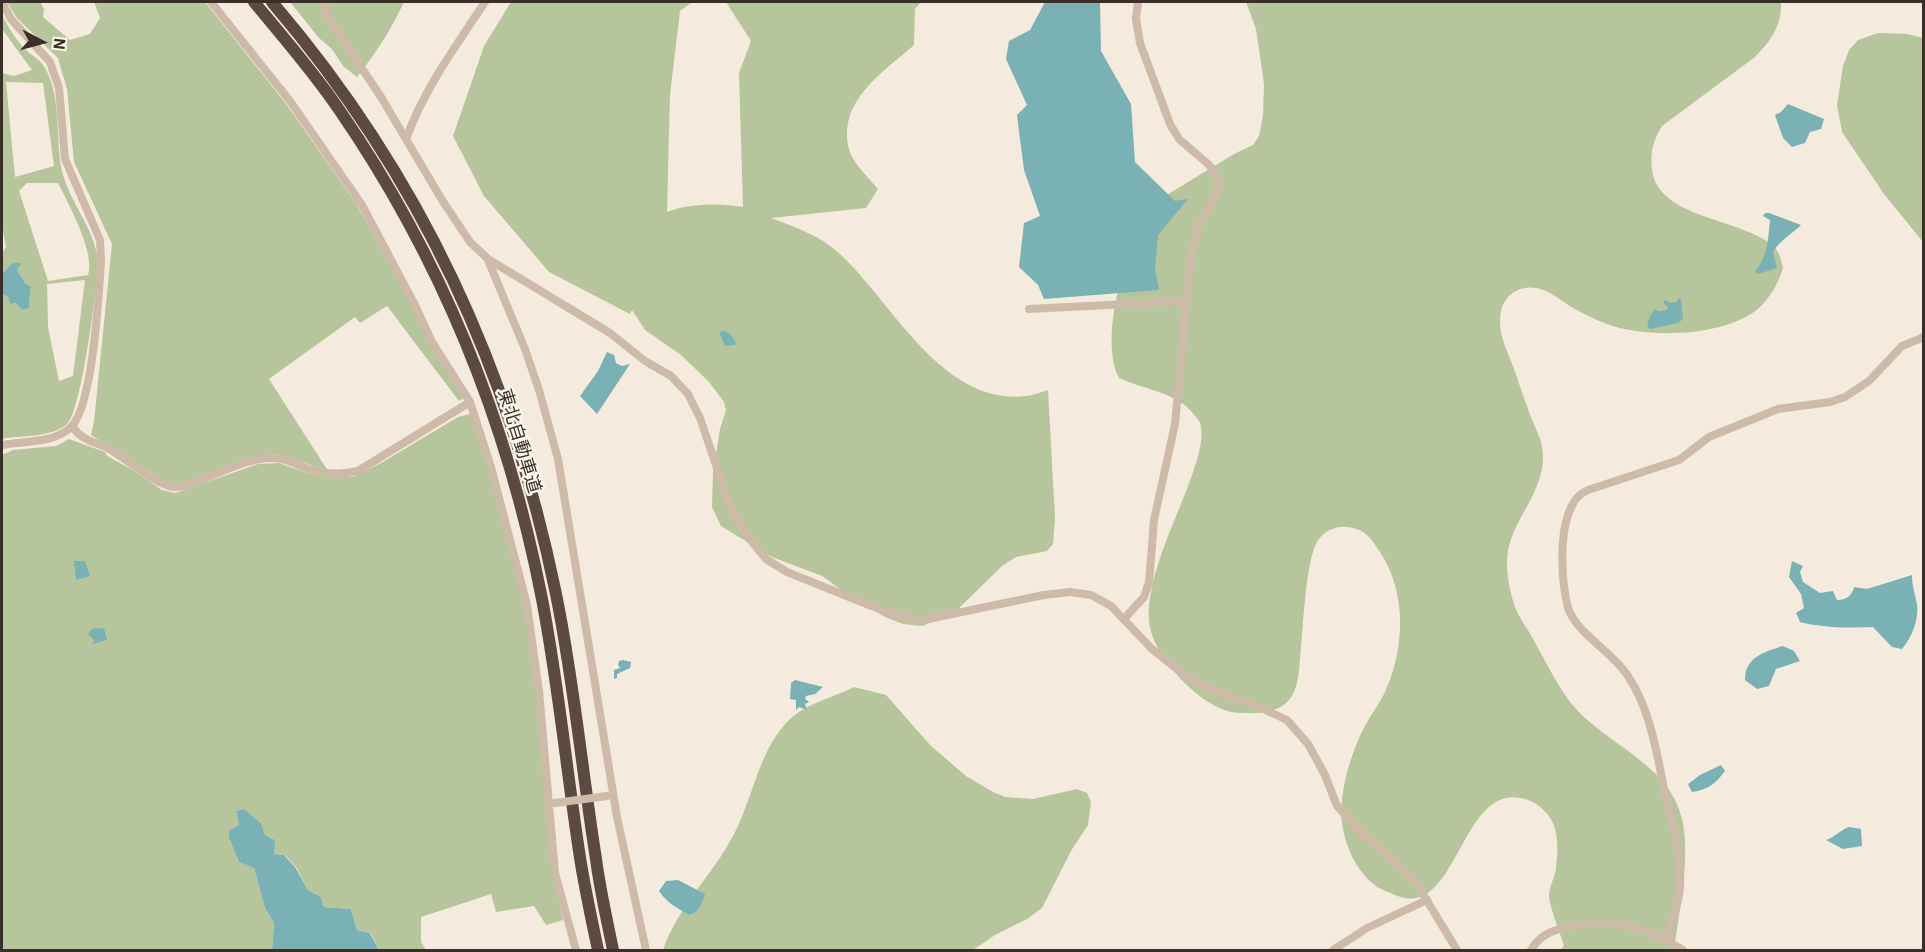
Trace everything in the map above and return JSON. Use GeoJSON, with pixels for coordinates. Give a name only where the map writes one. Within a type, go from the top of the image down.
{"type":"FeatureCollection","features":[{"type":"Feature","properties":{"kind":"highway","name":"東北自動車道"},"geometry":{"type":"LineString","coordinates":[[254,2],[333,100],[374,162],[417,239],[453,312],[494,415],[525,521],[542,599],[559,699],[582,865],[598,951]]}},
{"type":"Feature","properties":{"kind":"highway","name":"東北自動車道"},"geometry":{"type":"LineString","coordinates":[[272,2],[329,72],[385,154],[429,232],[470,315],[508,410],[540,518],[557,597],[596,862],[613,951]]}},
{"type":"Feature","properties":{"kind":"street"},"geometry":{"type":"LineString","coordinates":[[2,2],[11,19],[50,62],[59,88],[65,159],[100,240],[101,260],[98,308],[89,379],[82,407],[72,426],[57,436],[2,445]]}},
{"type":"Feature","properties":{"kind":"street"},"geometry":{"type":"LineString","coordinates":[[212,2],[290,101],[362,205],[432,342],[470,402],[491,467],[527,605],[552,802],[555,873],[576,951]]}},
{"type":"Feature","properties":{"kind":"street"},"geometry":{"type":"LineString","coordinates":[[324,2],[327,15],[381,97],[442,200],[470,242],[488,259],[610,333],[645,361],[671,376],[688,394],[700,418],[731,509],[744,532],[766,559],[787,572],[892,613],[923,620],[1070,591],[1091,595],[1111,606],[1152,649],[1204,687],[1257,706],[1287,720],[1308,744],[1325,775],[1337,806],[1361,832],[1415,880],[1457,951]]}},
{"type":"Feature","properties":{"kind":"street"},"geometry":{"type":"LineString","coordinates":[[406,140],[416,112],[448,57],[485,2]]}},
{"type":"Feature","properties":{"kind":"street"},"geometry":{"type":"LineString","coordinates":[[1124,619],[1143,597],[1149,582],[1154,520],[1175,424],[1191,257],[1199,224],[1216,196],[1219,183],[1215,172],[1179,139],[1170,124],[1140,43],[1136,19],[1138,2]]}},
{"type":"Feature","properties":{"kind":"street"},"geometry":{"type":"LineString","coordinates":[[488,259],[529,360],[558,459],[610,794],[617,817],[645,951]]}},
{"type":"Feature","properties":{"kind":"street"},"geometry":{"type":"LineString","coordinates":[[1029,309],[1186,301]]}},
{"type":"Feature","properties":{"kind":"street"},"geometry":{"type":"LineString","coordinates":[[1667,940],[1680,889],[1679,853],[1670,810],[1651,732],[1637,691],[1620,665],[1582,628],[1570,614],[1568,608],[1563,554],[1564,532],[1570,509],[1576,499],[1588,490],[1679,460],[1718,433],[1778,409],[1830,402],[1845,397],[1869,381],[1902,346],[1923,337]]}},
{"type":"Feature","properties":{"kind":"street"},"geometry":{"type":"LineString","coordinates":[[72,426],[79,436],[109,448],[159,482],[172,487],[187,486],[237,466],[267,458],[281,458],[308,469],[327,473],[346,474],[358,471],[470,402]]}},
{"type":"Feature","properties":{"kind":"street"},"geometry":{"type":"LineString","coordinates":[[552,802],[610,794]]}},
{"type":"Feature","properties":{"kind":"street"},"geometry":{"type":"LineString","coordinates":[[1334,951],[1367,928],[1427,900]]}},
{"type":"Feature","properties":{"kind":"street"},"geometry":{"type":"LineString","coordinates":[[1531,951],[1536,941],[1549,932],[1590,922],[1622,923],[1652,933],[1683,951]]}},
{"type":"Feature","properties":{"kind":"green space"},"geometry":{"type":"Polygon","coordinates":[[[7,2],[40,2],[44,9],[43,17],[70,40],[90,34],[100,18],[94,2],[205,2],[287,105],[357,205],[464,398],[459,401],[387,306],[360,323],[355,317],[269,379],[328,471],[278,454],[253,458],[185,483],[172,484],[91,435],[112,244],[74,162],[67,89],[58,58],[17,18],[7,2]]]}},
{"type":"Feature","properties":{"kind":"green space"},"geometry":{"type":"Polygon","coordinates":[[[290,2],[404,2],[383,41],[357,77],[343,66],[332,49],[319,38],[290,2]]]}},
{"type":"Feature","properties":{"kind":"green space"},"geometry":{"type":"Polygon","coordinates":[[[511,2],[692,2],[680,11],[670,95],[667,212],[705,205],[743,207],[739,73],[751,41],[726,2],[921,2],[915,9],[914,45],[864,91],[849,119],[847,134],[850,152],[858,166],[878,189],[866,208],[771,218],[807,233],[833,248],[859,274],[921,347],[944,368],[969,385],[996,395],[1026,396],[1048,390],[1055,518],[1053,544],[1047,551],[1016,557],[1002,566],[952,615],[922,626],[903,624],[885,617],[822,576],[772,557],[721,526],[712,507],[713,472],[720,429],[726,410],[724,402],[709,382],[681,355],[645,330],[632,310],[630,314],[549,272],[484,196],[453,136],[484,46],[511,2]]]}},
{"type":"Feature","properties":{"kind":"green space"},"geometry":{"type":"Polygon","coordinates":[[[1246,2],[1781,2],[1780,18],[1766,45],[1755,57],[1662,126],[1656,136],[1651,158],[1652,170],[1658,186],[1669,199],[1703,216],[1742,229],[1775,248],[1780,256],[1782,272],[1763,304],[1745,318],[1707,330],[1643,332],[1623,329],[1590,317],[1547,291],[1531,287],[1519,289],[1510,295],[1503,305],[1500,318],[1505,346],[1541,441],[1543,461],[1536,487],[1508,550],[1509,586],[1519,615],[1571,703],[1591,724],[1653,771],[1676,801],[1682,819],[1685,867],[1674,950],[1561,950],[1564,945],[1549,896],[1557,862],[1555,829],[1544,811],[1525,799],[1501,800],[1484,811],[1446,873],[1432,889],[1416,898],[1395,895],[1383,890],[1369,880],[1357,866],[1346,840],[1342,823],[1344,786],[1356,746],[1392,675],[1400,621],[1399,603],[1389,568],[1374,542],[1363,532],[1353,528],[1338,527],[1326,532],[1317,542],[1307,581],[1297,680],[1292,696],[1281,707],[1254,713],[1232,712],[1219,708],[1181,680],[1155,642],[1150,627],[1149,609],[1152,589],[1164,546],[1197,461],[1201,428],[1196,416],[1179,401],[1119,378],[1113,360],[1113,317],[1123,271],[1142,210],[1234,154],[1253,145],[1259,136],[1263,115],[1264,84],[1256,29],[1246,2]]]}},
{"type":"Feature","properties":{"kind":"green space"},"geometry":{"type":"Polygon","coordinates":[[[2,15],[18,42],[43,65],[50,80],[56,105],[62,171],[94,244],[97,268],[93,315],[83,371],[78,396],[67,424],[54,431],[38,435],[2,440],[2,294],[8,297],[10,304],[16,303],[22,310],[29,308],[28,299],[31,288],[17,270],[22,263],[13,263],[2,273],[2,253],[6,247],[2,225],[2,73],[14,76],[32,70],[2,29],[2,15]],[[6,82],[15,177],[54,166],[43,83],[6,82]],[[27,183],[19,191],[48,281],[88,275],[88,255],[85,242],[58,183],[27,183]],[[85,280],[47,284],[48,327],[59,381],[73,376],[85,280]]]}},
{"type":"Feature","properties":{"kind":"green space"},"geometry":{"type":"Polygon","coordinates":[[[1878,33],[1907,34],[1923,38],[1923,242],[1884,194],[1842,132],[1837,105],[1843,66],[1849,50],[1858,40],[1878,33]]]}},
{"type":"Feature","properties":{"kind":"green space"},"geometry":{"type":"Polygon","coordinates":[[[470,414],[490,469],[525,605],[536,688],[553,872],[563,920],[546,925],[534,906],[496,912],[491,894],[421,917],[421,942],[426,950],[377,950],[371,933],[357,930],[351,909],[324,907],[321,897],[308,890],[296,867],[285,855],[273,854],[275,840],[265,835],[261,823],[244,809],[236,811],[239,825],[229,830],[229,838],[239,862],[254,868],[265,908],[274,923],[272,950],[2,950],[2,455],[13,450],[56,446],[69,439],[105,452],[107,456],[162,490],[175,493],[258,464],[279,463],[310,474],[353,477],[458,417],[470,414]]]}},
{"type":"Feature","properties":{"kind":"green space"},"geometry":{"type":"Polygon","coordinates":[[[854,687],[886,695],[931,746],[966,776],[993,792],[1005,797],[1033,799],[1077,789],[1087,793],[1091,802],[1088,825],[1071,851],[1042,908],[973,950],[663,950],[677,919],[734,834],[762,762],[777,735],[793,716],[801,711],[854,687]]]}},
{"type":"Feature","properties":{"kind":"water"},"geometry":{"type":"Polygon","coordinates":[[[1045,2],[1100,2],[1101,51],[1131,104],[1135,162],[1175,201],[1188,199],[1158,235],[1155,269],[1159,290],[1044,299],[1038,285],[1019,267],[1024,223],[1040,216],[1024,170],[1017,115],[1027,105],[1006,59],[1009,41],[1030,30],[1045,2]]]}},
{"type":"Feature","properties":{"kind":"water"},"geometry":{"type":"Polygon","coordinates":[[[1788,104],[1824,119],[1821,129],[1810,132],[1805,143],[1792,147],[1783,138],[1775,115],[1788,104]]]}},
{"type":"Feature","properties":{"kind":"water"},"geometry":{"type":"Polygon","coordinates":[[[1765,213],[1801,225],[1773,252],[1777,268],[1758,274],[1755,271],[1763,260],[1769,234],[1770,220],[1763,216],[1765,213]]]}},
{"type":"Feature","properties":{"kind":"water"},"geometry":{"type":"Polygon","coordinates":[[[13,263],[22,263],[17,270],[25,283],[31,287],[29,308],[22,310],[16,303],[10,304],[8,297],[2,294],[2,273],[13,263]]]}},
{"type":"Feature","properties":{"kind":"water"},"geometry":{"type":"Polygon","coordinates":[[[1679,298],[1683,319],[1678,323],[1650,329],[1647,326],[1655,309],[1667,310],[1668,306],[1663,303],[1665,300],[1670,303],[1677,302],[1679,298]]]}},
{"type":"Feature","properties":{"kind":"water"},"geometry":{"type":"Polygon","coordinates":[[[725,331],[731,335],[735,345],[725,346],[719,332],[725,331]]]}},
{"type":"Feature","properties":{"kind":"water"},"geometry":{"type":"Polygon","coordinates":[[[607,352],[614,355],[616,363],[622,366],[630,364],[597,414],[580,396],[598,371],[607,352]]]}},
{"type":"Feature","properties":{"kind":"water"},"geometry":{"type":"Polygon","coordinates":[[[74,561],[85,561],[90,576],[76,580],[74,561]]]}},
{"type":"Feature","properties":{"kind":"water"},"geometry":{"type":"Polygon","coordinates":[[[1792,561],[1803,566],[1800,572],[1803,582],[1820,593],[1833,591],[1837,600],[1848,597],[1854,587],[1867,589],[1912,575],[1917,616],[1912,634],[1902,649],[1892,647],[1873,627],[1836,627],[1800,622],[1796,613],[1804,608],[1801,594],[1789,577],[1792,561]]]}},
{"type":"Feature","properties":{"kind":"water"},"geometry":{"type":"Polygon","coordinates":[[[104,628],[107,640],[92,644],[94,640],[88,634],[92,629],[104,628]]]}},
{"type":"Feature","properties":{"kind":"water"},"geometry":{"type":"Polygon","coordinates":[[[1783,646],[1794,651],[1800,661],[1776,669],[1769,686],[1757,689],[1745,680],[1748,666],[1752,661],[1763,653],[1783,646]]]}},
{"type":"Feature","properties":{"kind":"water"},"geometry":{"type":"Polygon","coordinates":[[[619,661],[631,662],[630,668],[617,674],[617,678],[614,679],[614,670],[620,668],[619,661]]]}},
{"type":"Feature","properties":{"kind":"water"},"geometry":{"type":"Polygon","coordinates":[[[795,680],[823,687],[815,694],[806,696],[805,699],[809,702],[805,704],[807,710],[799,707],[796,710],[796,700],[790,699],[791,683],[795,680]]]}},
{"type":"Feature","properties":{"kind":"water"},"geometry":{"type":"Polygon","coordinates":[[[1721,765],[1725,771],[1715,782],[1703,790],[1692,792],[1688,784],[1700,775],[1721,765]]]}},
{"type":"Feature","properties":{"kind":"water"},"geometry":{"type":"Polygon","coordinates":[[[244,809],[261,823],[265,835],[275,840],[274,854],[284,855],[295,867],[308,890],[321,897],[324,907],[351,909],[357,930],[370,933],[377,950],[272,950],[274,923],[265,908],[254,868],[239,862],[229,838],[229,830],[239,825],[236,811],[244,809]]]}},
{"type":"Feature","properties":{"kind":"water"},"geometry":{"type":"Polygon","coordinates":[[[1849,827],[1861,829],[1862,846],[1843,849],[1826,840],[1843,830],[1849,827]]]}},
{"type":"Feature","properties":{"kind":"water"},"geometry":{"type":"Polygon","coordinates":[[[678,880],[705,894],[700,907],[689,915],[669,902],[659,891],[666,881],[678,880]]]}}]}
